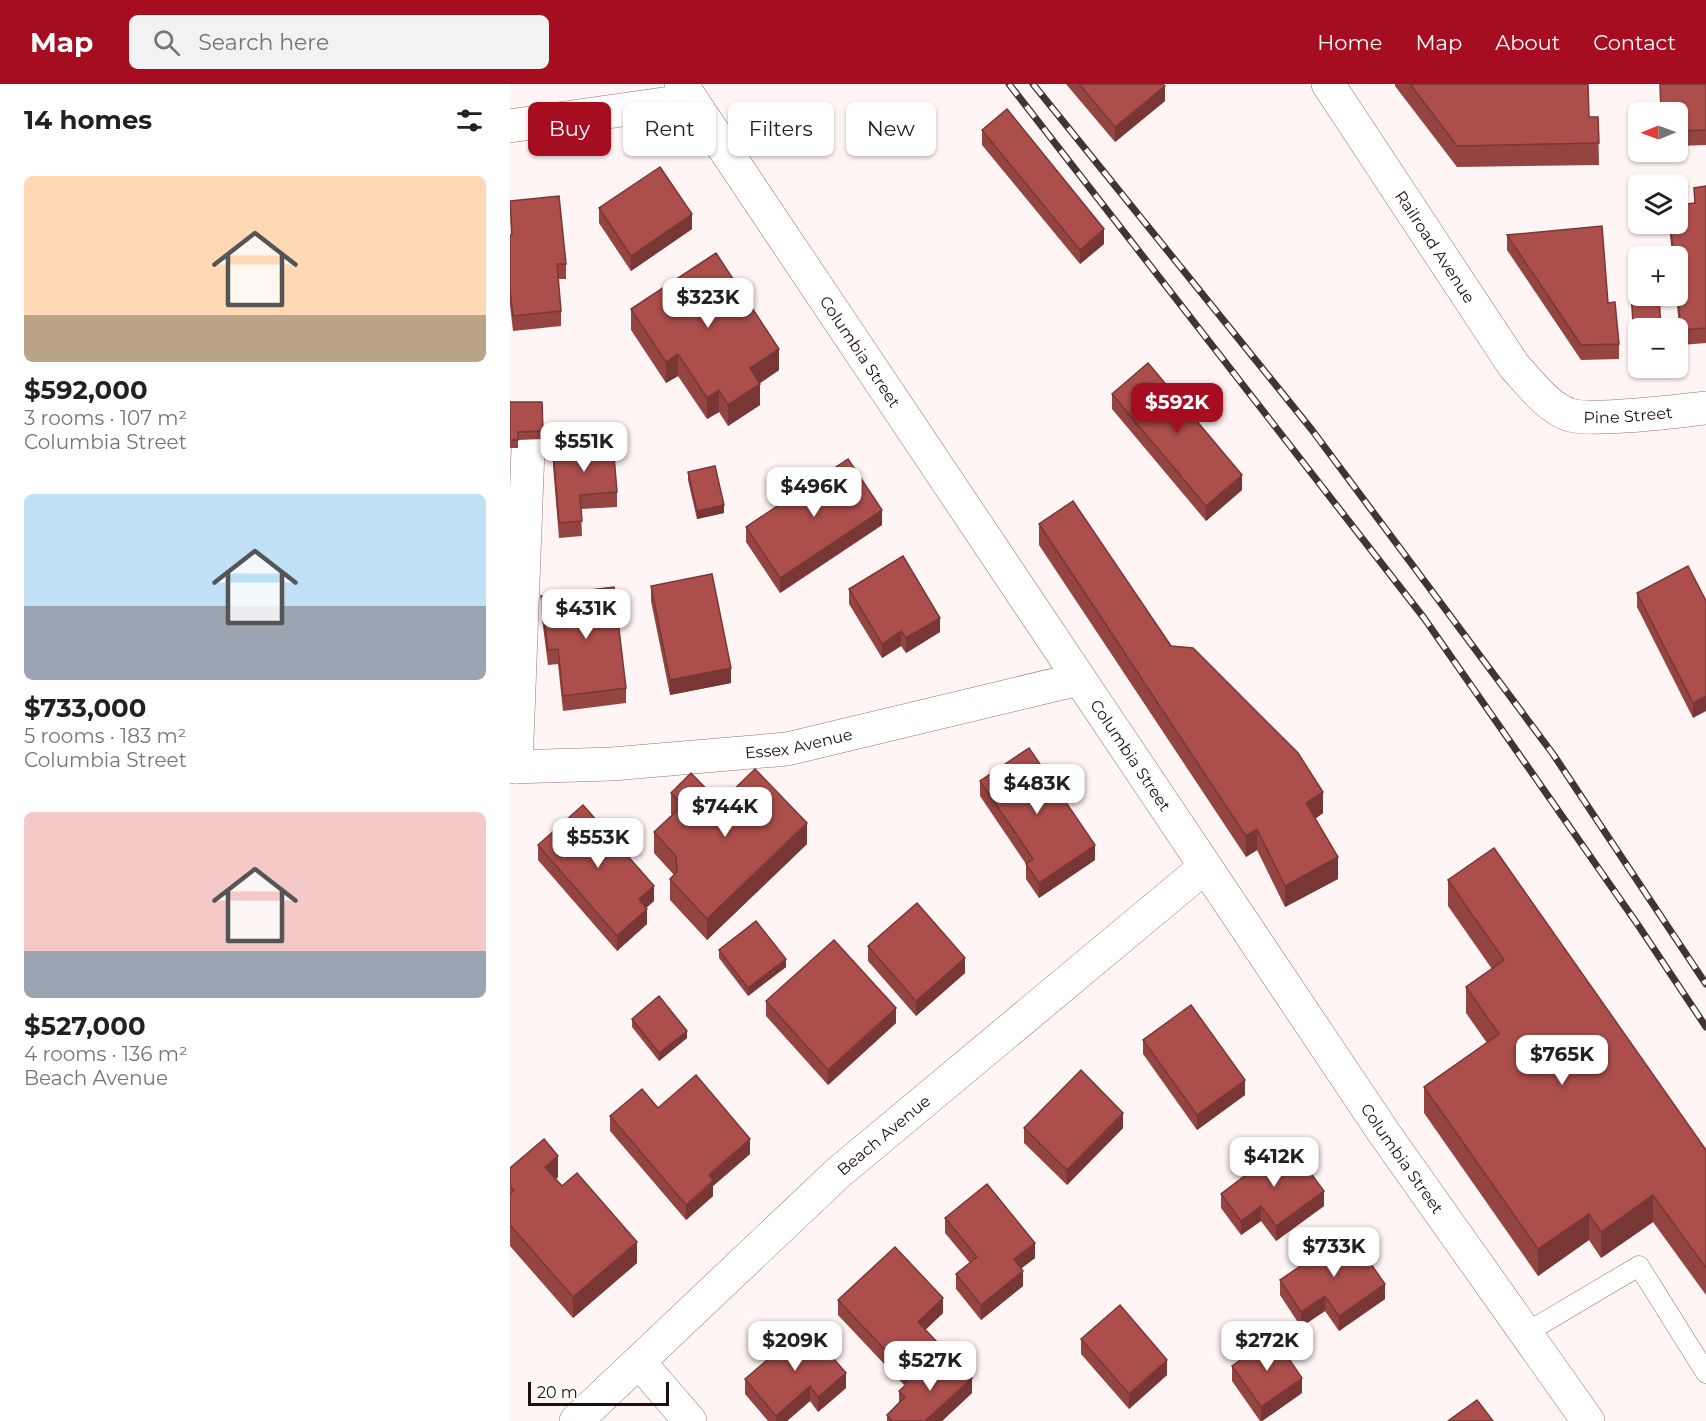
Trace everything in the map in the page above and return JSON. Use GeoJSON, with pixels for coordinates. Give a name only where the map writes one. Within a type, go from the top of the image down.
{"type":"FeatureCollection","features":[{"type":"Feature","properties":{"kind":"street","name":"Railroad Avenue"},"geometry":{"type":"LineString","coordinates":[[1328,84],[1514,366],[1551,405]]}},
{"type":"Feature","properties":{"kind":"street"},"geometry":{"type":"LineString","coordinates":[[510,126],[687,92]]}},
{"type":"Feature","properties":{"kind":"street","name":"Columbia Street"},"geometry":{"type":"LineString","coordinates":[[687,92],[1384,1133],[1588,1421]]}},
{"type":"Feature","properties":{"kind":"street","name":"Pine Street"},"geometry":{"type":"LineString","coordinates":[[1551,405],[1571,415],[1607,416],[1706,408]]}},
{"type":"Feature","properties":{"kind":"street"},"geometry":{"type":"LineString","coordinates":[[513,767],[528,449]]}},
{"type":"Feature","properties":{"kind":"street","name":"Essex Avenue"},"geometry":{"type":"LineString","coordinates":[[513,767],[612,764],[787,749],[1079,679]]}},
{"type":"Feature","properties":{"kind":"street","name":"Beach Avenue"},"geometry":{"type":"LineString","coordinates":[[576,1421],[838,1173],[1205,867]]}},
{"type":"Feature","properties":{"kind":"street"},"geometry":{"type":"LineString","coordinates":[[639,1362],[690,1421]]}},
{"type":"Feature","properties":{"kind":"lane"},"geometry":{"type":"LineString","coordinates":[[1526,1333],[1639,1266],[1706,1373]]}},
{"type":"Feature","properties":{"kind":"building"},"geometry":{"type":"Polygon","coordinates":[[[1079,84],[1163,84],[1165,86],[1115,127],[1079,84]]]}},
{"type":"Feature","properties":{"kind":"building"},"geometry":{"type":"Polygon","coordinates":[[[1410,84],[1588,84],[1589,117],[1598,117],[1599,143],[1457,146],[1410,84]]]}},
{"type":"Feature","properties":{"kind":"building"},"geometry":{"type":"Polygon","coordinates":[[[1660,84],[1706,84],[1706,130],[1688,131],[1688,102],[1661,102],[1660,84]]]}},
{"type":"Feature","properties":{"kind":"building"},"geometry":{"type":"Polygon","coordinates":[[[1007,109],[1104,229],[1080,250],[982,130],[1007,109]]]}},
{"type":"Feature","properties":{"kind":"building"},"geometry":{"type":"Polygon","coordinates":[[[660,167],[692,214],[631,256],[599,208],[660,167]]]}},
{"type":"Feature","properties":{"kind":"building"},"geometry":{"type":"Polygon","coordinates":[[[1706,186],[1706,328],[1688,329],[1688,318],[1680,318],[1679,306],[1688,306],[1688,246],[1673,246],[1671,234],[1688,234],[1688,204],[1695,203],[1694,188],[1706,186]]]}},
{"type":"Feature","properties":{"kind":"building"},"geometry":{"type":"Polygon","coordinates":[[[559,196],[566,264],[557,264],[561,311],[513,316],[510,290],[510,235],[512,234],[510,201],[559,196]]]}},
{"type":"Feature","properties":{"kind":"building"},"geometry":{"type":"Polygon","coordinates":[[[1602,226],[1608,303],[1615,302],[1619,344],[1581,345],[1507,235],[1602,226]]]}},
{"type":"Feature","properties":{"kind":"building"},"geometry":{"type":"Polygon","coordinates":[[[716,253],[779,349],[750,368],[760,384],[728,405],[719,390],[707,398],[678,354],[666,362],[631,309],[716,253]]]}},
{"type":"Feature","properties":{"kind":"building"},"geometry":{"type":"Polygon","coordinates":[[[1632,306],[1660,306],[1660,318],[1633,318],[1632,306]]]}},
{"type":"Feature","properties":{"kind":"building"},"geometry":{"type":"Polygon","coordinates":[[[1148,363],[1242,475],[1206,506],[1112,394],[1148,363]]]}},
{"type":"Feature","properties":{"kind":"building"},"geometry":{"type":"Polygon","coordinates":[[[510,402],[542,402],[543,431],[518,432],[518,440],[510,440],[510,402]]]}},
{"type":"Feature","properties":{"kind":"building"},"geometry":{"type":"Polygon","coordinates":[[[612,432],[617,492],[580,495],[582,521],[559,523],[553,451],[574,449],[573,435],[612,432]]]}},
{"type":"Feature","properties":{"kind":"building"},"geometry":{"type":"Polygon","coordinates":[[[848,459],[882,510],[780,578],[746,527],[848,459]]]}},
{"type":"Feature","properties":{"kind":"building"},"geometry":{"type":"Polygon","coordinates":[[[715,466],[724,505],[697,511],[688,472],[715,466]]]}},
{"type":"Feature","properties":{"kind":"building"},"geometry":{"type":"Polygon","coordinates":[[[1073,501],[1171,646],[1193,648],[1298,753],[1323,792],[1306,803],[1338,857],[1285,886],[1257,829],[1246,836],[1039,524],[1073,501]]]}},
{"type":"Feature","properties":{"kind":"building"},"geometry":{"type":"Polygon","coordinates":[[[903,556],[940,618],[906,638],[901,631],[882,644],[849,589],[903,556]]]}},
{"type":"Feature","properties":{"kind":"building"},"geometry":{"type":"Polygon","coordinates":[[[1688,566],[1706,601],[1706,696],[1693,703],[1637,593],[1688,566]]]}},
{"type":"Feature","properties":{"kind":"building"},"geometry":{"type":"Polygon","coordinates":[[[712,574],[731,668],[670,680],[651,586],[712,574]]]}},
{"type":"Feature","properties":{"kind":"building"},"geometry":{"type":"Polygon","coordinates":[[[614,587],[626,688],[563,696],[558,649],[548,650],[541,596],[614,587]]]}},
{"type":"Feature","properties":{"kind":"building"},"geometry":{"type":"Polygon","coordinates":[[[1029,748],[1095,845],[1039,883],[1026,864],[1033,859],[980,781],[1029,748]]]}},
{"type":"Feature","properties":{"kind":"building"},"geometry":{"type":"Polygon","coordinates":[[[755,769],[807,823],[707,919],[670,879],[677,872],[676,856],[654,832],[683,805],[671,793],[691,773],[720,803],[755,769]]]}},
{"type":"Feature","properties":{"kind":"building"},"geometry":{"type":"Polygon","coordinates":[[[583,805],[654,886],[639,899],[647,909],[617,936],[538,845],[583,805]]]}},
{"type":"Feature","properties":{"kind":"building"},"geometry":{"type":"Polygon","coordinates":[[[1494,848],[1706,1150],[1706,1268],[1653,1195],[1601,1232],[1589,1214],[1538,1249],[1424,1087],[1499,1034],[1466,987],[1504,960],[1448,880],[1494,848]]]}},
{"type":"Feature","properties":{"kind":"building"},"geometry":{"type":"Polygon","coordinates":[[[917,903],[965,958],[916,1001],[868,946],[917,903]]]}},
{"type":"Feature","properties":{"kind":"building"},"geometry":{"type":"Polygon","coordinates":[[[756,921],[786,959],[748,988],[719,950],[756,921]]]}},
{"type":"Feature","properties":{"kind":"building"},"geometry":{"type":"Polygon","coordinates":[[[834,940],[896,1008],[828,1070],[766,1001],[834,940]]]}},
{"type":"Feature","properties":{"kind":"building"},"geometry":{"type":"Polygon","coordinates":[[[659,996],[687,1031],[659,1053],[632,1019],[659,996]]]}},
{"type":"Feature","properties":{"kind":"building"},"geometry":{"type":"Polygon","coordinates":[[[1191,1005],[1245,1080],[1197,1115],[1143,1040],[1191,1005]]]}},
{"type":"Feature","properties":{"kind":"building"},"geometry":{"type":"Polygon","coordinates":[[[1081,1070],[1123,1113],[1067,1170],[1024,1128],[1081,1070]]]}},
{"type":"Feature","properties":{"kind":"building"},"geometry":{"type":"Polygon","coordinates":[[[696,1075],[750,1139],[709,1175],[713,1181],[686,1205],[610,1116],[642,1089],[658,1108],[696,1075]]]}},
{"type":"Feature","properties":{"kind":"building"},"geometry":{"type":"Polygon","coordinates":[[[544,1139],[558,1156],[545,1167],[562,1186],[577,1173],[637,1242],[573,1297],[510,1225],[510,1194],[514,1190],[510,1186],[510,1168],[544,1139]]]}},
{"type":"Feature","properties":{"kind":"building"},"geometry":{"type":"Polygon","coordinates":[[[1288,1143],[1324,1191],[1276,1226],[1261,1206],[1241,1221],[1221,1194],[1288,1143]]]}},
{"type":"Feature","properties":{"kind":"building"},"geometry":{"type":"Polygon","coordinates":[[[987,1184],[1035,1243],[1014,1259],[1023,1271],[981,1305],[956,1274],[977,1257],[945,1218],[987,1184]]]}},
{"type":"Feature","properties":{"kind":"building"},"geometry":{"type":"Polygon","coordinates":[[[1349,1233],[1385,1284],[1339,1316],[1325,1296],[1301,1312],[1280,1280],[1349,1233]]]}},
{"type":"Feature","properties":{"kind":"building"},"geometry":{"type":"Polygon","coordinates":[[[895,1247],[943,1298],[918,1322],[936,1341],[904,1370],[838,1300],[895,1247]]]}},
{"type":"Feature","properties":{"kind":"building"},"geometry":{"type":"Polygon","coordinates":[[[1120,1305],[1167,1360],[1129,1394],[1081,1339],[1120,1305]]]}},
{"type":"Feature","properties":{"kind":"building"},"geometry":{"type":"Polygon","coordinates":[[[806,1327],[846,1373],[818,1397],[810,1386],[776,1416],[745,1379],[806,1327]]]}},
{"type":"Feature","properties":{"kind":"building"},"geometry":{"type":"Polygon","coordinates":[[[1274,1337],[1302,1378],[1261,1407],[1232,1366],[1274,1337]]]}},
{"type":"Feature","properties":{"kind":"building"},"geometry":{"type":"Polygon","coordinates":[[[952,1355],[972,1378],[925,1421],[892,1421],[887,1415],[905,1397],[899,1391],[922,1370],[928,1377],[952,1355]]]}},
{"type":"Feature","properties":{"kind":"building"},"geometry":{"type":"Polygon","coordinates":[[[1477,1400],[1493,1421],[1448,1421],[1477,1400]]]}},
{"type":"Feature","properties":{"kind":"railway"},"geometry":{"type":"LineString","coordinates":[[1009,84],[1424,618],[1638,925],[1706,1027]]}},
{"type":"Feature","properties":{"kind":"railway"},"geometry":{"type":"LineString","coordinates":[[1033,84],[1312,430],[1553,754],[1706,984]]}}]}
